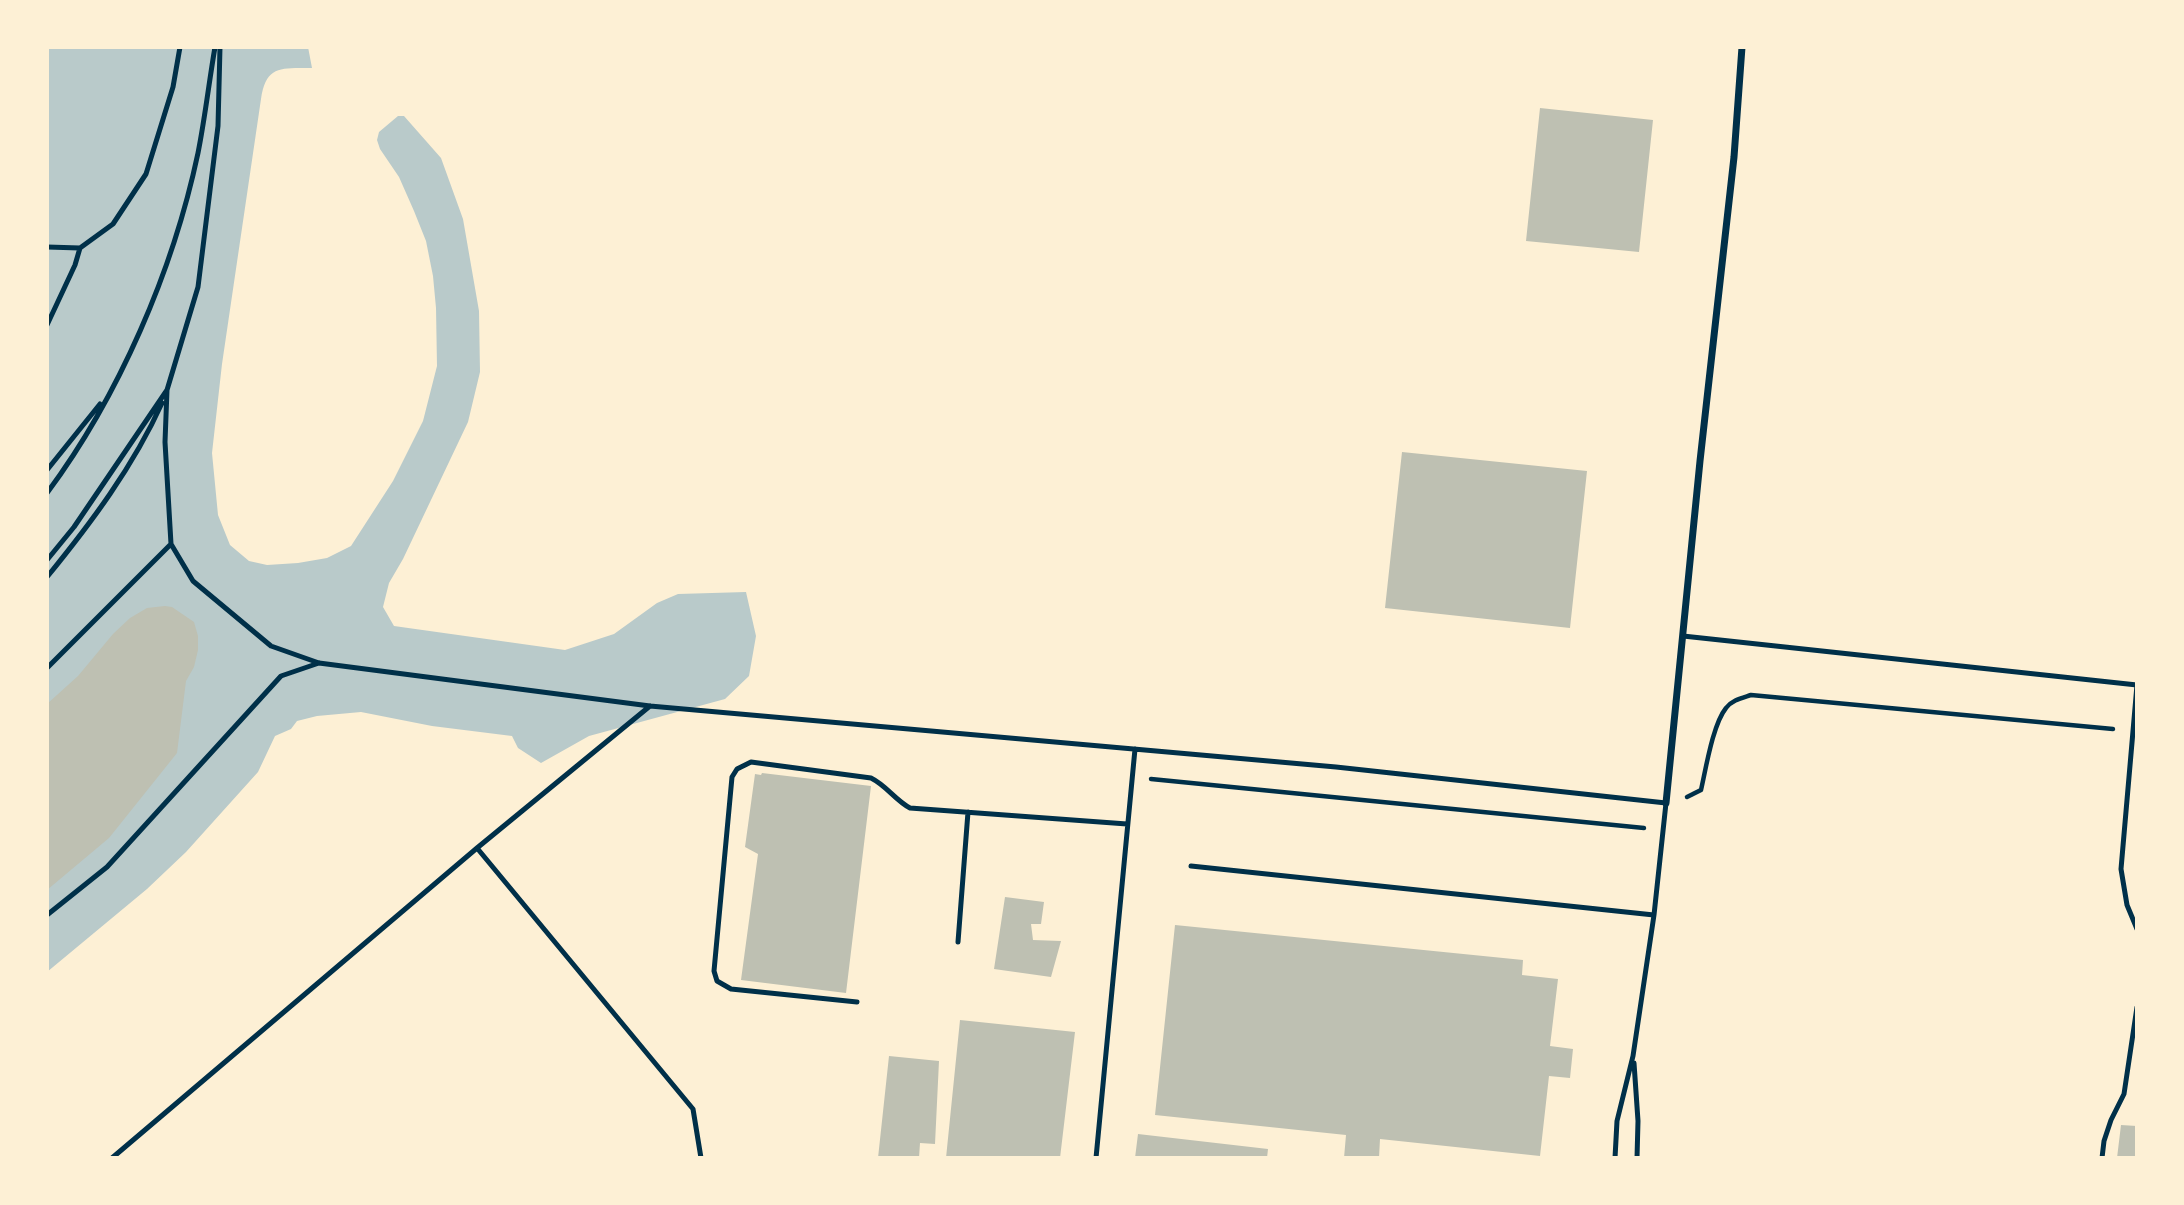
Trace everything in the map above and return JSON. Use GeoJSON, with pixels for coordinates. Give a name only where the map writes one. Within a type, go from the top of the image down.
{"type":"FeatureCollection","features":[{"type":"Feature","properties":{"kind":"street"},"geometry":{"type":"LineString","coordinates":[[1665,803],[1734,157],[1742,47]]}},
{"type":"Feature","properties":{"kind":"lane"},"geometry":{"type":"LineString","coordinates":[[47,325],[75,265],[80,248],[113,224],[146,174],[173,87],[180,47]]}},
{"type":"Feature","properties":{"kind":"lane"},"geometry":{"type":"LineString","coordinates":[[47,493],[74,457],[132,351],[176,237],[198,154],[218,47]]}},
{"type":"Feature","properties":{"kind":"lane"},"geometry":{"type":"LineString","coordinates":[[47,577],[88,527],[146,439],[167,390],[198,287],[218,126],[218,47]]}},
{"type":"Feature","properties":{"kind":"lane"},"geometry":{"type":"LineString","coordinates":[[47,247],[80,248]]}},
{"type":"Feature","properties":{"kind":"lane"},"geometry":{"type":"LineString","coordinates":[[47,470],[111,390]]}},
{"type":"Feature","properties":{"kind":"lane"},"geometry":{"type":"LineString","coordinates":[[167,390],[165,442],[171,544],[193,580],[271,646],[319,663],[650,706],[1336,767],[1665,803],[1654,915],[1633,1056],[1617,1121],[1615,1158]]}},
{"type":"Feature","properties":{"kind":"lane"},"geometry":{"type":"LineString","coordinates":[[47,560],[74,527],[167,390]]}},
{"type":"Feature","properties":{"kind":"lane"},"geometry":{"type":"LineString","coordinates":[[47,668],[171,544]]}},
{"type":"Feature","properties":{"kind":"lane"},"geometry":{"type":"LineString","coordinates":[[1683,636],[2137,685],[2121,869],[2127,905],[2137,929]]}},
{"type":"Feature","properties":{"kind":"lane"},"geometry":{"type":"LineString","coordinates":[[47,915],[107,867],[281,676],[319,663]]}},
{"type":"Feature","properties":{"kind":"lane"},"geometry":{"type":"LineString","coordinates":[[112,1158],[477,848],[650,706]]}},
{"type":"Feature","properties":{"kind":"lane"},"geometry":{"type":"LineString","coordinates":[[1096,1158],[1135,749]]}},
{"type":"Feature","properties":{"kind":"lane"},"geometry":{"type":"LineString","coordinates":[[857,1002],[731,989],[717,981],[714,971],[732,777],[737,769],[751,762],[871,778],[884,785],[900,803],[910,808],[1127,824]]}},
{"type":"Feature","properties":{"kind":"lane"},"geometry":{"type":"LineString","coordinates":[[958,942],[968,812]]}},
{"type":"Feature","properties":{"kind":"lane"},"geometry":{"type":"LineString","coordinates":[[477,848],[693,1109],[701,1158]]}},
{"type":"Feature","properties":{"kind":"lane"},"geometry":{"type":"LineString","coordinates":[[1191,866],[1654,915]]}},
{"type":"Feature","properties":{"kind":"lane"},"geometry":{"type":"LineString","coordinates":[[2102,1158],[2107,1130],[2124,1094],[2137,1007]]}},
{"type":"Feature","properties":{"kind":"lane"},"geometry":{"type":"LineString","coordinates":[[1633,1056],[1638,1121],[1637,1158]]}},
{"type":"Feature","properties":{"kind":"path"},"geometry":{"type":"LineString","coordinates":[[1665,803],[1701,790],[1718,722],[1727,706],[1736,699],[1751,695],[2132,730]]}},
{"type":"Feature","properties":{"kind":"path"},"geometry":{"type":"LineString","coordinates":[[1132,777],[1662,830]]}},
{"type":"Feature","properties":{"kind":"shaded area"},"geometry":{"type":"Polygon","coordinates":[[[47,47],[308,47],[312,68],[284,69],[271,74],[263,88],[261,99],[222,364],[212,453],[218,515],[230,545],[249,561],[267,565],[327,558],[351,546],[393,481],[423,421],[437,366],[433,276],[426,241],[414,211],[399,177],[377,140],[379,132],[398,116],[404,116],[441,158],[463,219],[479,311],[480,372],[468,422],[389,583],[383,607],[394,626],[565,650],[614,634],[657,603],[678,594],[746,592],[756,636],[749,676],[725,699],[589,736],[541,763],[518,748],[512,736],[432,726],[361,712],[317,716],[297,721],[291,729],[275,736],[258,772],[186,852],[147,889],[47,972],[47,47]]]}},
{"type":"Feature","properties":{"kind":"building"},"geometry":{"type":"Polygon","coordinates":[[[1540,108],[1653,120],[1639,252],[1526,241],[1540,108]]]}},
{"type":"Feature","properties":{"kind":"building"},"geometry":{"type":"Polygon","coordinates":[[[1402,452],[1587,471],[1570,628],[1385,608],[1402,452]]]}},
{"type":"Feature","properties":{"kind":"building"},"geometry":{"type":"Polygon","coordinates":[[[172,607],[194,622],[198,636],[194,667],[186,681],[177,753],[109,838],[47,890],[47,704],[78,676],[130,618],[147,608],[172,607]]]}},
{"type":"Feature","properties":{"kind":"building"},"geometry":{"type":"Polygon","coordinates":[[[755,774],[871,786],[846,993],[741,980],[758,854],[745,847],[755,774]]]}},
{"type":"Feature","properties":{"kind":"building"},"geometry":{"type":"Polygon","coordinates":[[[1005,897],[1044,902],[1041,924],[1031,924],[1033,940],[1061,941],[1051,977],[994,969],[1005,897]]]}},
{"type":"Feature","properties":{"kind":"building"},"geometry":{"type":"Polygon","coordinates":[[[1175,925],[1523,960],[1522,975],[1558,979],[1550,1046],[1573,1049],[1570,1078],[1549,1076],[1540,1156],[1380,1139],[1379,1158],[1344,1158],[1346,1135],[1155,1115],[1175,925]]]}},
{"type":"Feature","properties":{"kind":"building"},"geometry":{"type":"Polygon","coordinates":[[[960,1020],[1075,1032],[1060,1158],[946,1158],[960,1020]]]}},
{"type":"Feature","properties":{"kind":"building"},"geometry":{"type":"Polygon","coordinates":[[[889,1056],[939,1061],[935,1144],[920,1143],[919,1158],[878,1158],[889,1056]]]}},
{"type":"Feature","properties":{"kind":"building"},"geometry":{"type":"Polygon","coordinates":[[[2121,1125],[2137,1126],[2137,1158],[2117,1158],[2121,1125]]]}},
{"type":"Feature","properties":{"kind":"building"},"geometry":{"type":"Polygon","coordinates":[[[1138,1134],[1268,1149],[1267,1158],[1135,1158],[1138,1134]]]}}]}
